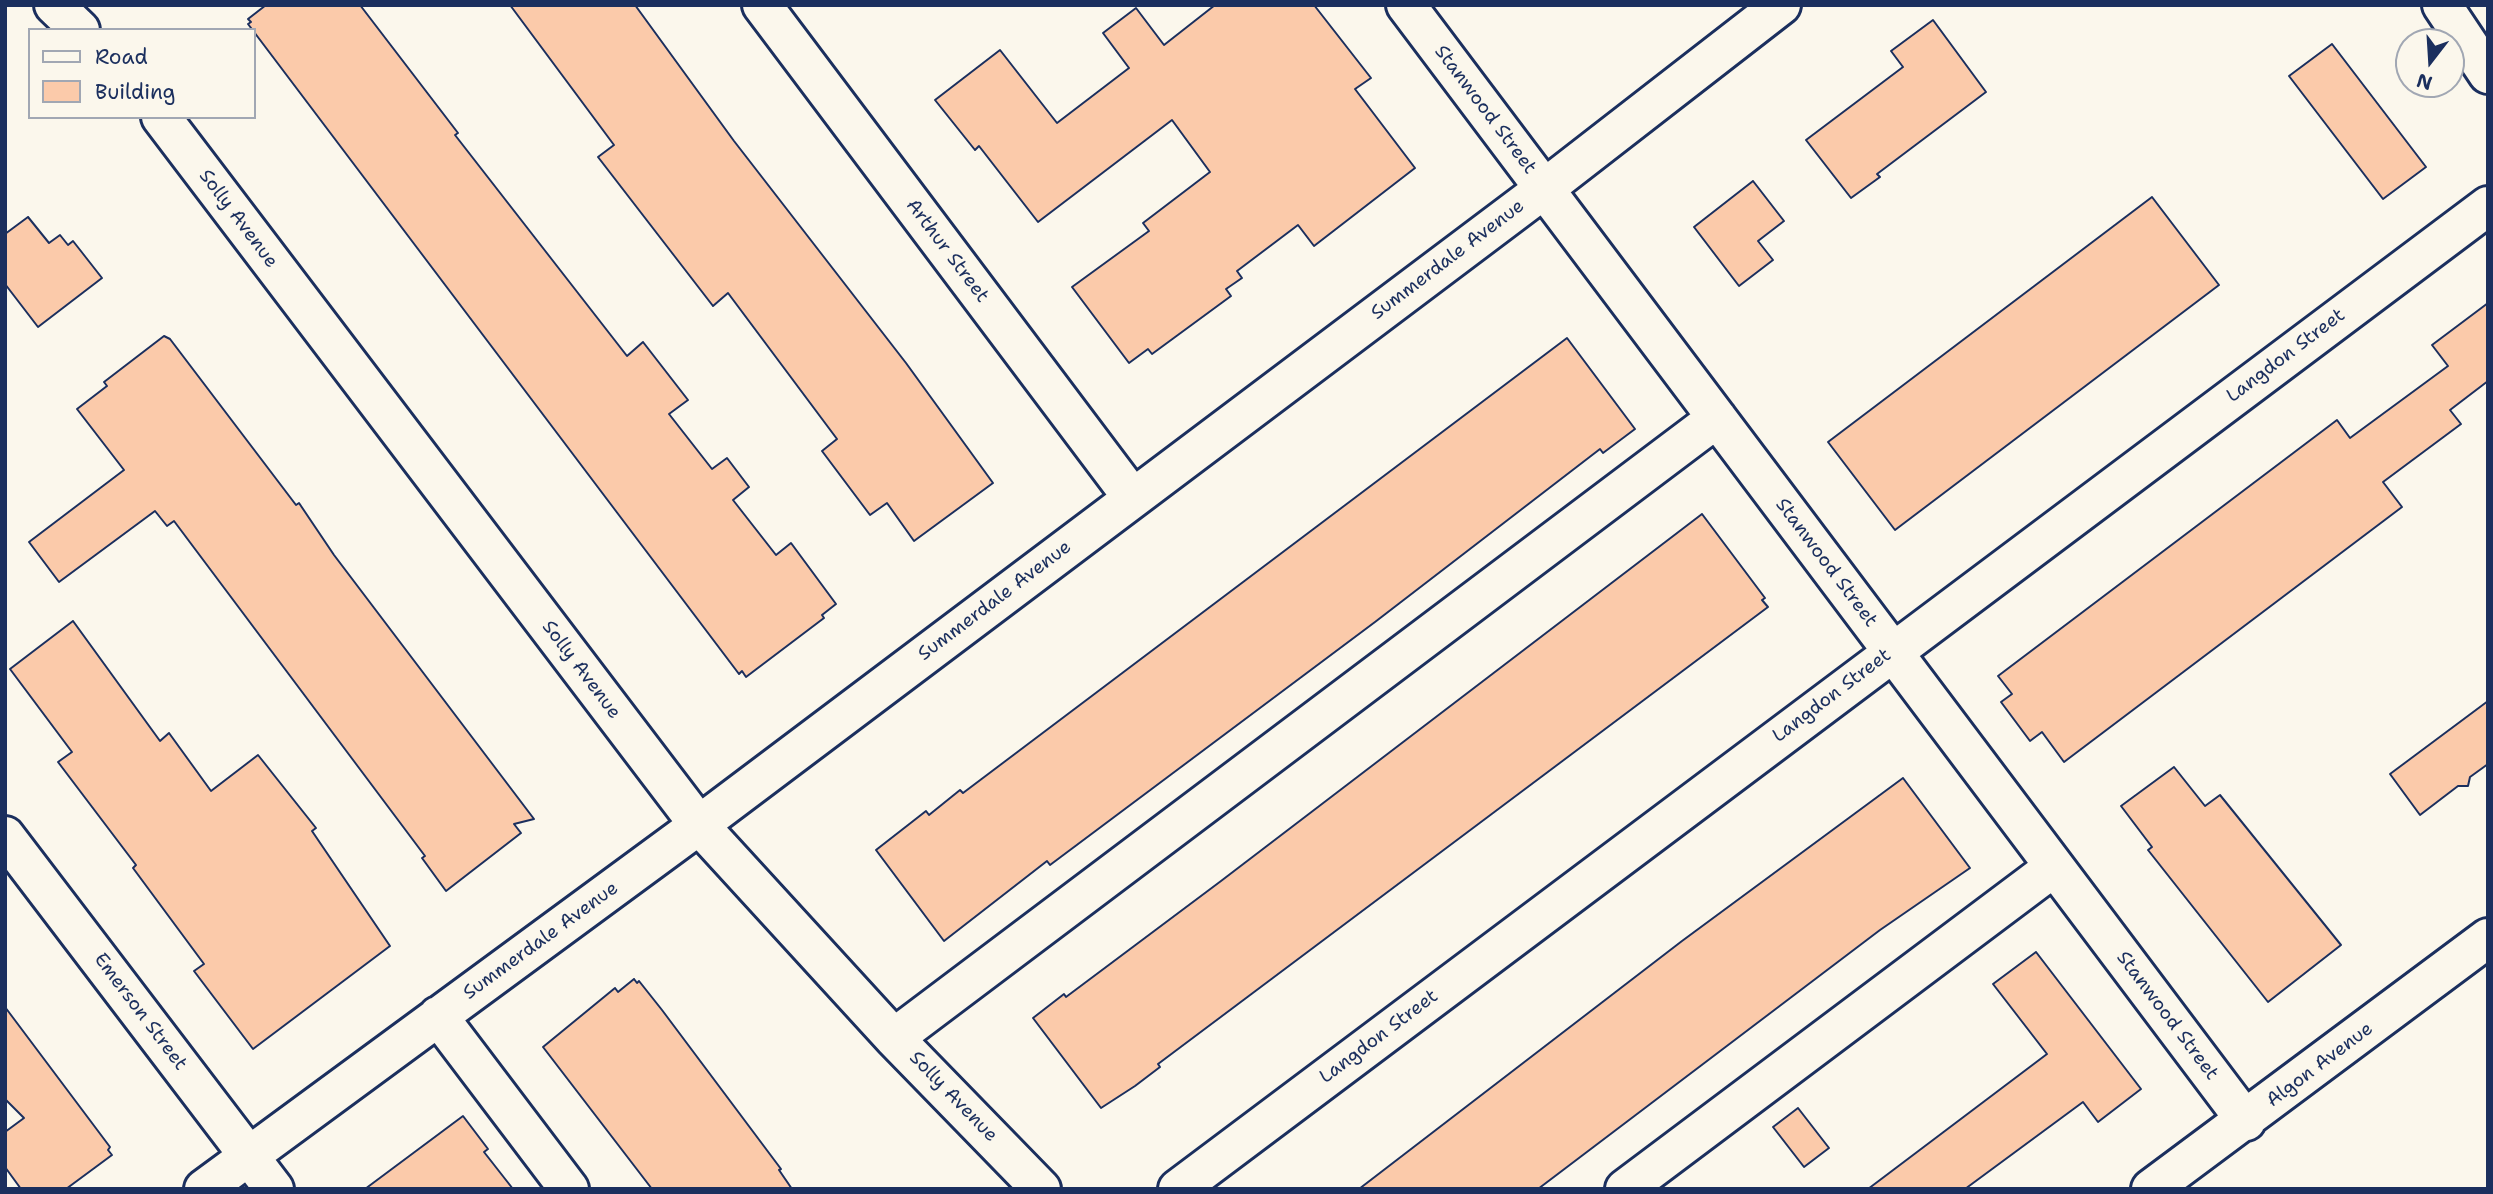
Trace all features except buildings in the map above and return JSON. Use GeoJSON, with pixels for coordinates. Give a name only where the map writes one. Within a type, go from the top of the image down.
{"type":"FeatureCollection","features":[{"type":"Feature","properties":{"kind":"street"},"geometry":{"type":"LineString","coordinates":[[54,5],[78,28]]}},
{"type":"Feature","properties":{"kind":"street"},"geometry":{"type":"LineString","coordinates":[[93,5],[105,28]]}},
{"type":"Feature","properties":{"kind":"street","name":"Arthur Street"},"geometry":{"type":"LineString","coordinates":[[762,5],[1132,497]]}},
{"type":"Feature","properties":{"kind":"street","name":"Stanwood Street"},"geometry":{"type":"LineString","coordinates":[[1406,5],[2246,1121]]}},
{"type":"Feature","properties":{"kind":"street","name":"Summerdale Avenue"},"geometry":{"type":"LineString","coordinates":[[204,1189],[248,1154],[699,825],[1544,189],[1781,5]]}},
{"type":"Feature","properties":{"kind":"street"},"geometry":{"type":"LineString","coordinates":[[2442,5],[2488,74]]}},
{"type":"Feature","properties":{"kind":"street","name":"Solly Avenue"},"geometry":{"type":"LineString","coordinates":[[163,119],[699,825],[894,1038],[1041,1189]]}},
{"type":"Feature","properties":{"kind":"street","name":"Langdon Street"},"geometry":{"type":"LineString","coordinates":[[1178,1189],[2488,206]]}},
{"type":"Feature","properties":{"kind":"street"},"geometry":{"type":"LineString","coordinates":[[894,1038],[1717,418]]}},
{"type":"Feature","properties":{"kind":"street","name":"Emerson Street"},"geometry":{"type":"LineString","coordinates":[[5,836],[274,1189]]}},
{"type":"Feature","properties":{"kind":"street"},"geometry":{"type":"LineString","coordinates":[[1625,1189],[2054,867]]}},
{"type":"Feature","properties":{"kind":"street","name":"Algon Avenue"},"geometry":{"type":"LineString","coordinates":[[2151,1189],[2488,939]]}},
{"type":"Feature","properties":{"kind":"street"},"geometry":{"type":"LineString","coordinates":[[439,1016],[569,1189]]}}]}
